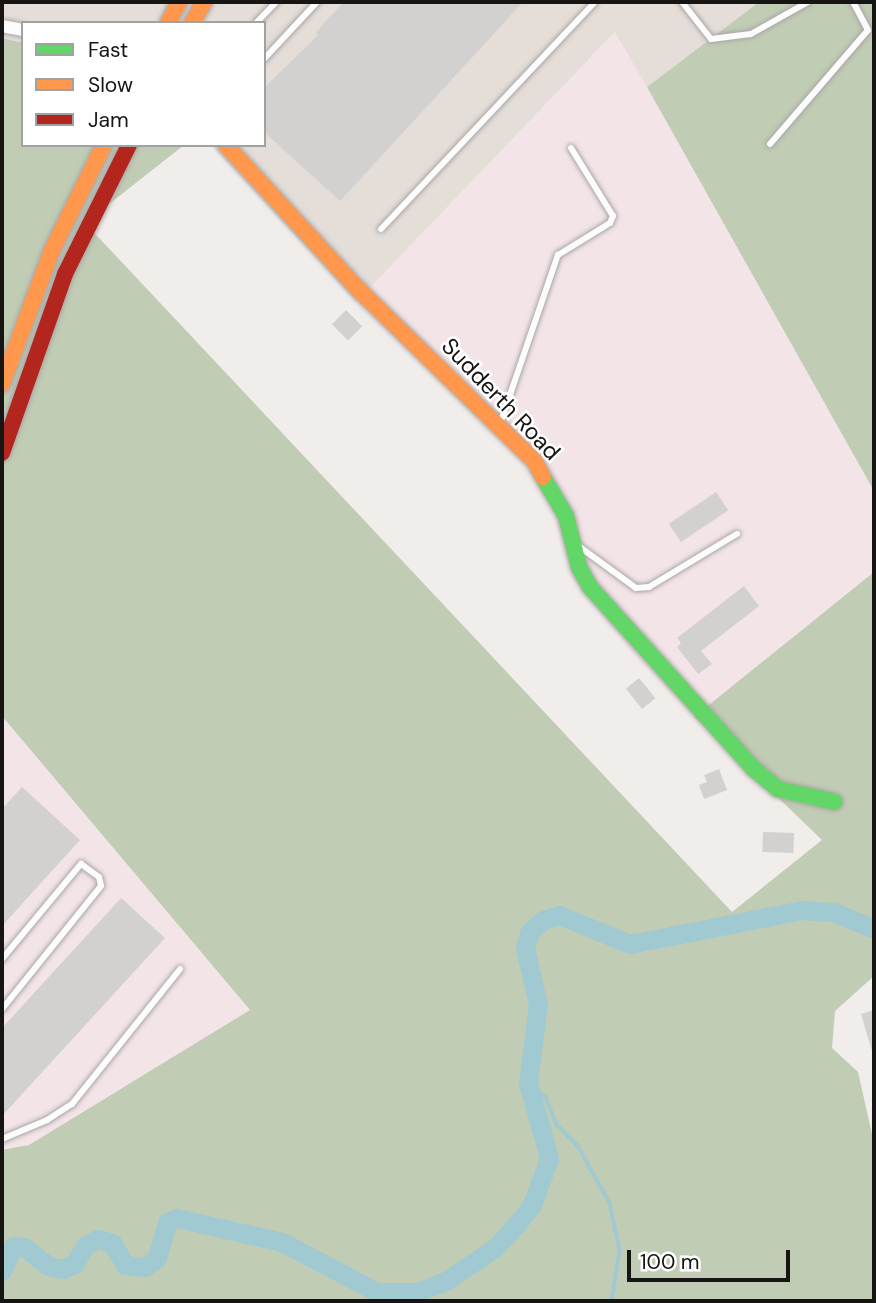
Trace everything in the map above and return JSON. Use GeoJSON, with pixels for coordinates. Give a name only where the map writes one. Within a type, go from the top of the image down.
{"type":"FeatureCollection","features":[{"type":"Feature","properties":{"kind":"street"},"geometry":{"type":"LineString","coordinates":[[168,21],[179,2]]}},
{"type":"Feature","properties":{"kind":"street"},"geometry":{"type":"LineString","coordinates":[[193,21],[204,2]]}},
{"type":"Feature","properties":{"kind":"street"},"geometry":{"type":"LineString","coordinates":[[2,26],[21,30]]}},
{"type":"Feature","properties":{"kind":"street"},"geometry":{"type":"LineString","coordinates":[[2,384],[52,250],[103,147]]}},
{"type":"Feature","properties":{"kind":"street"},"geometry":{"type":"LineString","coordinates":[[2,453],[65,274],[128,147]]}},
{"type":"Feature","properties":{"kind":"street","name":"Sudderth Road"},"geometry":{"type":"LineString","coordinates":[[228,147],[274,192],[359,290],[499,426],[541,471],[566,516],[590,587],[754,769],[778,789],[835,802]]}},
{"type":"Feature","properties":{"kind":"lane"},"geometry":{"type":"LineString","coordinates":[[258,21],[276,2]]}},
{"type":"Feature","properties":{"kind":"lane"},"geometry":{"type":"LineString","coordinates":[[266,57],[317,2]]}},
{"type":"Feature","properties":{"kind":"lane"},"geometry":{"type":"LineString","coordinates":[[381,229],[595,2]]}},
{"type":"Feature","properties":{"kind":"lane"},"geometry":{"type":"LineString","coordinates":[[682,2],[711,39],[751,34],[808,2]]}},
{"type":"Feature","properties":{"kind":"lane"},"geometry":{"type":"LineString","coordinates":[[770,144],[868,30],[853,2]]}},
{"type":"Feature","properties":{"kind":"lane"},"geometry":{"type":"LineString","coordinates":[[499,426],[558,255],[610,223],[614,216],[571,148]]}},
{"type":"Feature","properties":{"kind":"lane"},"geometry":{"type":"LineString","coordinates":[[573,542],[636,588],[649,587],[737,534]]}},
{"type":"Feature","properties":{"kind":"lane"},"geometry":{"type":"LineString","coordinates":[[2,959],[81,864],[99,877],[101,886],[2,1009]]}},
{"type":"Feature","properties":{"kind":"lane"},"geometry":{"type":"LineString","coordinates":[[2,1139],[47,1120],[72,1104],[180,969]]}},
{"type":"Feature","properties":{"kind":"shaded area"},"geometry":{"type":"Polygon","coordinates":[[[2,2],[759,2],[647,87],[615,32],[356,302],[213,147],[266,147],[266,21],[21,21],[21,43],[2,38],[2,2]]]}},
{"type":"Feature","properties":{"kind":"shaded area"},"geometry":{"type":"Polygon","coordinates":[[[616,32],[874,491],[874,572],[694,717],[634,654],[572,578],[539,460],[422,350],[356,302],[616,32]]]}},
{"type":"Feature","properties":{"kind":"shaded area"},"geometry":{"type":"Polygon","coordinates":[[[2,716],[250,1011],[29,1145],[2,1150],[2,716]]]}},
{"type":"Feature","properties":{"kind":"green space"},"geometry":{"type":"Polygon","coordinates":[[[759,2],[874,2],[874,491],[647,87],[759,2]]]}},
{"type":"Feature","properties":{"kind":"green space"},"geometry":{"type":"Polygon","coordinates":[[[2,38],[21,43],[21,147],[181,147],[85,223],[732,912],[822,840],[694,717],[874,572],[874,976],[835,1011],[832,1048],[858,1072],[874,1143],[874,1301],[2,1301],[2,1150],[29,1145],[250,1010],[2,716],[2,38]]]}},
{"type":"Feature","properties":{"kind":"building"},"geometry":{"type":"Polygon","coordinates":[[[523,2],[340,201],[266,134],[266,86],[318,35],[316,32],[342,4],[523,2]]]}},
{"type":"Feature","properties":{"kind":"building"},"geometry":{"type":"Polygon","coordinates":[[[346,310],[362,326],[348,340],[332,324],[346,310]]]}},
{"type":"Feature","properties":{"kind":"building"},"geometry":{"type":"Polygon","coordinates":[[[716,492],[728,510],[681,542],[669,524],[716,492]]]}},
{"type":"Feature","properties":{"kind":"building"},"geometry":{"type":"Polygon","coordinates":[[[744,586],[759,606],[701,651],[712,664],[698,674],[677,647],[681,643],[677,638],[744,586]]]}},
{"type":"Feature","properties":{"kind":"building"},"geometry":{"type":"Polygon","coordinates":[[[639,678],[655,698],[642,709],[626,689],[639,678]]]}},
{"type":"Feature","properties":{"kind":"building"},"geometry":{"type":"Polygon","coordinates":[[[719,769],[727,790],[704,799],[699,785],[707,782],[704,775],[719,769]]]}},
{"type":"Feature","properties":{"kind":"building"},"geometry":{"type":"Polygon","coordinates":[[[22,787],[80,840],[2,926],[2,809],[22,787]]]}},
{"type":"Feature","properties":{"kind":"building"},"geometry":{"type":"Polygon","coordinates":[[[763,832],[794,833],[793,853],[762,852],[763,832]]]}},
{"type":"Feature","properties":{"kind":"building"},"geometry":{"type":"Polygon","coordinates":[[[121,898],[165,938],[2,1116],[2,1028],[121,898]]]}},
{"type":"Feature","properties":{"kind":"building"},"geometry":{"type":"Polygon","coordinates":[[[874,1010],[874,1051],[872,1051],[861,1014],[874,1010]]]}},
{"type":"Feature","properties":{"kind":"waterway"},"geometry":{"type":"LineString","coordinates":[[2,1271],[13,1246],[24,1247],[48,1266],[63,1269],[74,1264],[86,1245],[98,1239],[112,1243],[125,1265],[145,1267],[157,1258],[167,1222],[177,1218],[282,1242],[377,1292],[417,1292],[446,1281],[496,1247],[517,1224],[532,1205],[549,1158],[528,1083],[538,1004],[525,948],[529,933],[543,920],[559,915],[630,944],[802,910],[834,912],[874,929]]}},
{"type":"Feature","properties":{"kind":"waterway"},"geometry":{"type":"LineString","coordinates":[[528,1083],[546,1097],[557,1125],[578,1146],[610,1203],[620,1251],[612,1301]]}},
{"type":"Feature","properties":{"kind":"traffic: fast"},"geometry":{"type":"LineString","coordinates":[[543,477],[566,516],[579,567],[590,587],[754,769],[778,789],[835,802]]}},
{"type":"Feature","properties":{"kind":"traffic: slow"},"geometry":{"type":"LineString","coordinates":[[169,21],[179,2]]}},
{"type":"Feature","properties":{"kind":"traffic: slow"},"geometry":{"type":"LineString","coordinates":[[193,21],[204,2]]}},
{"type":"Feature","properties":{"kind":"traffic: slow"},"geometry":{"type":"LineString","coordinates":[[2,384],[52,250],[103,147]]}},
{"type":"Feature","properties":{"kind":"traffic: slow"},"geometry":{"type":"LineString","coordinates":[[228,147],[359,290],[535,462],[543,477]]}},
{"type":"Feature","properties":{"kind":"traffic: jam"},"geometry":{"type":"LineString","coordinates":[[2,453],[65,274],[128,147]]}}]}
